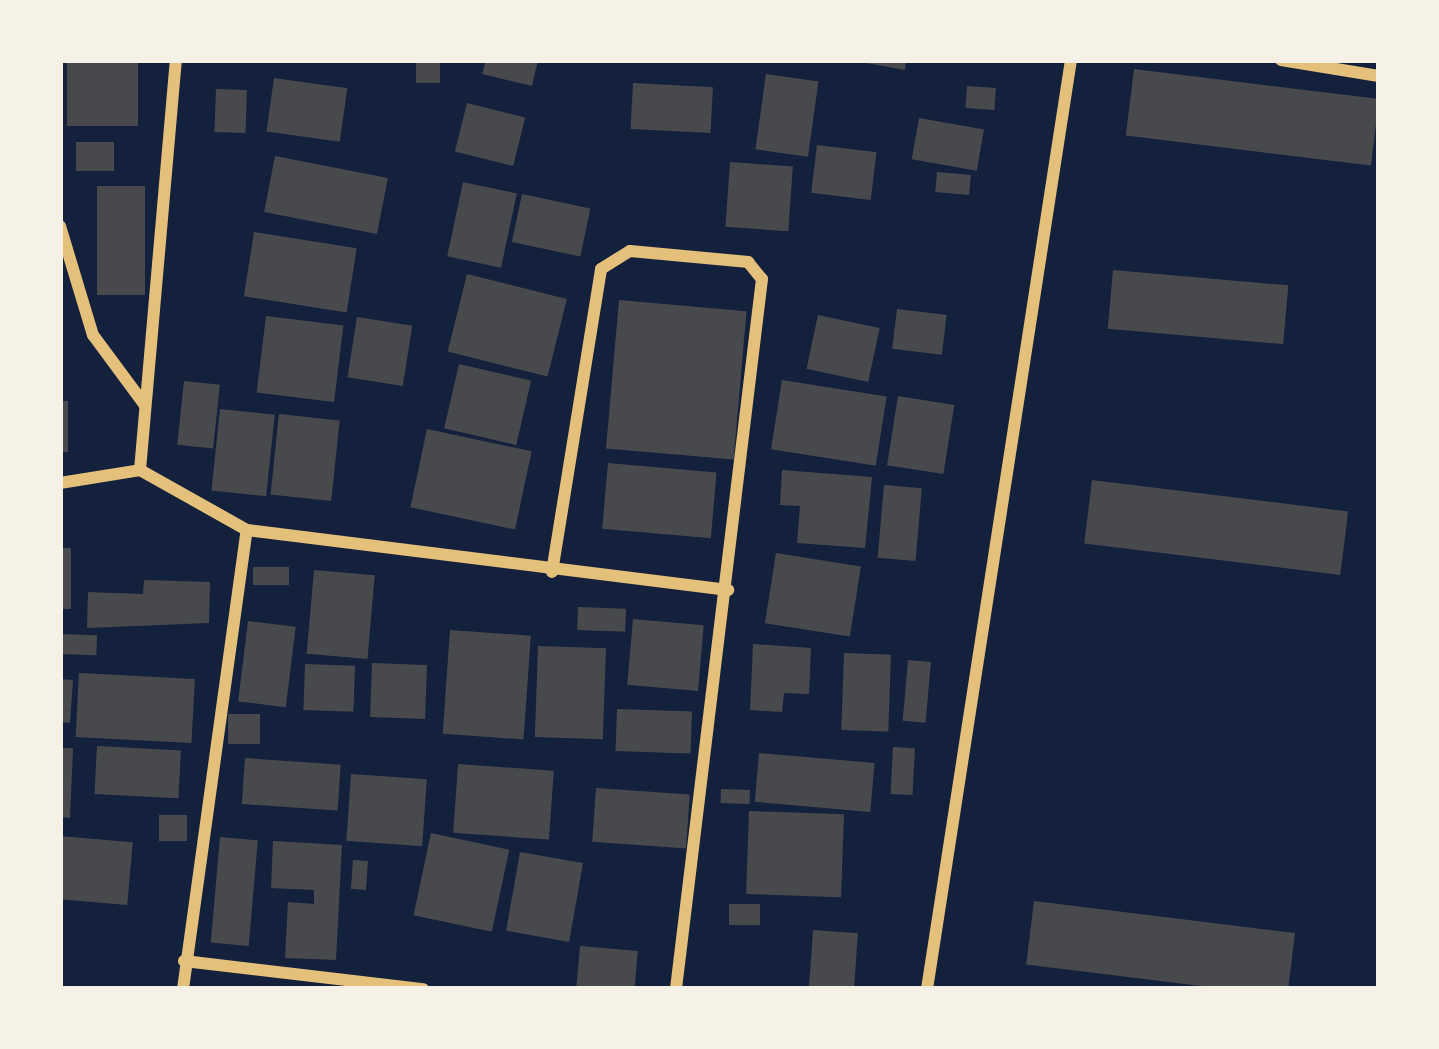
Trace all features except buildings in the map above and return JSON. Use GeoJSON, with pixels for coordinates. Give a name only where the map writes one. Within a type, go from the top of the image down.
{"type":"FeatureCollection","features":[{"type":"Feature","properties":{"kind":"street"},"geometry":{"type":"LineString","coordinates":[[140,470],[176,60]]}},
{"type":"Feature","properties":{"kind":"street"},"geometry":{"type":"LineString","coordinates":[[927,989],[1071,60]]}},
{"type":"Feature","properties":{"kind":"street"},"geometry":{"type":"LineString","coordinates":[[1281,60],[1379,76]]}},
{"type":"Feature","properties":{"kind":"street"},"geometry":{"type":"LineString","coordinates":[[60,226],[93,335],[145,405]]}},
{"type":"Feature","properties":{"kind":"street"},"geometry":{"type":"LineString","coordinates":[[552,572],[601,269],[629,251],[739,260],[762,279],[728,590],[676,989]]}},
{"type":"Feature","properties":{"kind":"street"},"geometry":{"type":"LineString","coordinates":[[60,483],[140,470],[247,530],[552,572],[728,590]]}},
{"type":"Feature","properties":{"kind":"street"},"geometry":{"type":"LineString","coordinates":[[183,989],[247,530]]}},
{"type":"Feature","properties":{"kind":"street"},"geometry":{"type":"LineString","coordinates":[[184,961],[423,989]]}}]}
